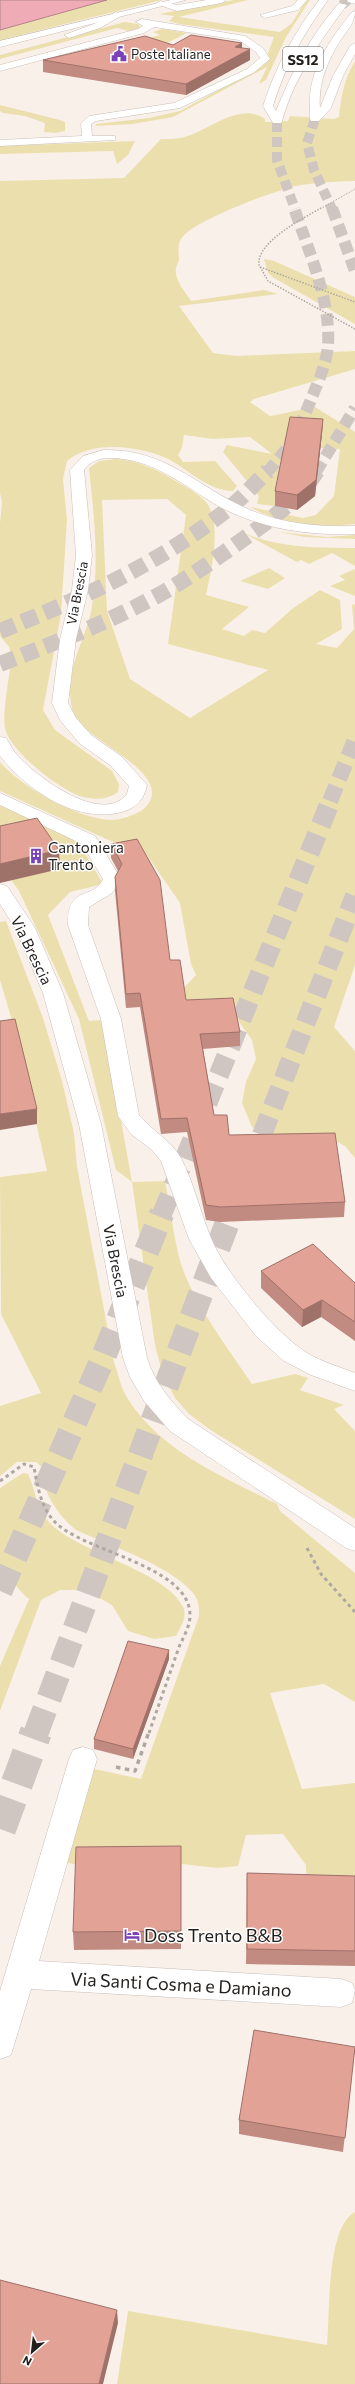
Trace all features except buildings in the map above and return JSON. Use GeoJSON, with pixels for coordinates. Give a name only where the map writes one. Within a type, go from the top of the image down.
{"type":"FeatureCollection","features":[{"type":"Feature","properties":{"kind":"main road"},"geometry":{"type":"LineString","coordinates":[[0,44],[160,4],[182,0]]}},
{"type":"Feature","properties":{"kind":"main road"},"geometry":{"type":"LineString","coordinates":[[160,4],[180,8],[222,0]]}},
{"type":"Feature","properties":{"kind":"main road"},"geometry":{"type":"LineString","coordinates":[[265,15],[295,8],[303,0]]}},
{"type":"Feature","properties":{"kind":"main road","name":"SS12"},"geometry":{"type":"LineString","coordinates":[[324,0],[297,34],[283,60],[268,106],[277,121],[300,64],[318,34],[346,2]]}},
{"type":"Feature","properties":{"kind":"main road"},"geometry":{"type":"LineString","coordinates":[[346,2],[355,1]]}},
{"type":"Feature","properties":{"kind":"main road"},"geometry":{"type":"LineString","coordinates":[[0,68],[141,31],[150,26],[136,20],[133,16],[135,11]]}},
{"type":"Feature","properties":{"kind":"main road","name":"SS12"},"geometry":{"type":"LineString","coordinates":[[355,14],[343,28],[317,78],[314,97],[315,118],[326,108],[338,76],[355,46]]}},
{"type":"Feature","properties":{"kind":"main road"},"geometry":{"type":"LineString","coordinates":[[0,53],[90,29],[116,15]]}},
{"type":"Feature","properties":{"kind":"main road"},"geometry":{"type":"LineString","coordinates":[[87,139],[86,123],[93,118],[176,106],[250,71],[265,59],[260,50],[242,38],[142,22]]}},
{"type":"Feature","properties":{"kind":"main road"},"geometry":{"type":"LineString","coordinates":[[6,130],[19,138],[21,142]]}},
{"type":"Feature","properties":{"kind":"main road"},"geometry":{"type":"LineString","coordinates":[[0,143],[111,138]]}},
{"type":"Feature","properties":{"kind":"main road","name":"Via Brescia"},"geometry":{"type":"LineString","coordinates":[[0,742],[15,762],[30,776],[76,804],[100,809],[115,808],[127,805],[138,793],[138,785],[116,761],[85,739],[68,720],[60,703],[68,639],[80,590],[84,555],[77,470],[81,463],[88,458],[110,453],[142,457],[159,463],[224,502],[259,518],[309,529],[355,530]]}},
{"type":"Feature","properties":{"kind":"main road"},"geometry":{"type":"LineString","coordinates":[[0,798],[89,840],[112,879],[111,885],[106,889],[82,903],[78,910],[78,925],[111,1019],[129,1116],[140,1129],[163,1148],[171,1159],[200,1238],[219,1272],[264,1330],[292,1355],[318,1369],[355,1382]]}},
{"type":"Feature","properties":{"kind":"main road","name":"Via Brescia"},"geometry":{"type":"LineString","coordinates":[[0,890],[25,928],[53,993],[90,1124],[135,1358],[141,1378],[164,1410],[179,1425],[355,1541]]}},
{"type":"Feature","properties":{"kind":"main road"},"geometry":{"type":"LineString","coordinates":[[0,2044],[83,1759]]}},
{"type":"Feature","properties":{"kind":"main road","name":"Via Santi Cosma e Damiano"},"geometry":{"type":"LineString","coordinates":[[21,1974],[341,1993]]}},
{"type":"Feature","properties":{"kind":"path"},"geometry":{"type":"LineString","coordinates":[[355,189],[292,225],[265,246],[259,258],[260,267],[268,281],[355,329]]}},
{"type":"Feature","properties":{"kind":"path"},"geometry":{"type":"LineString","coordinates":[[260,267],[286,274],[355,302]]}},
{"type":"Feature","properties":{"kind":"path"},"geometry":{"type":"LineString","coordinates":[[0,1480],[24,1464],[34,1467],[45,1505],[53,1520],[72,1533],[136,1564],[172,1584],[185,1596],[190,1607],[190,1618],[135,1772],[83,1759]]}},
{"type":"Feature","properties":{"kind":"path"},"geometry":{"type":"LineString","coordinates":[[318,1569],[344,1597],[355,1612]]}},
{"type":"Feature","properties":{"kind":"shaded area"},"geometry":{"type":"Polygon","coordinates":[[[0,0],[107,0],[0,30],[0,0]]]}},
{"type":"Feature","properties":{"kind":"shaded area"},"geometry":{"type":"Polygon","coordinates":[[[107,0],[162,0],[0,40],[0,30],[107,0]]]}},
{"type":"Feature","properties":{"kind":"shaded area"},"geometry":{"type":"Polygon","coordinates":[[[234,0],[248,0],[179,17],[280,32],[292,23],[306,0],[310,0],[286,37],[266,80],[259,84],[267,67],[173,117],[133,124],[95,126],[96,124],[149,118],[180,111],[263,66],[274,37],[179,24],[169,21],[174,16],[159,14],[234,0]]]}},
{"type":"Feature","properties":{"kind":"shaded area"},"geometry":{"type":"Polygon","coordinates":[[[125,22],[138,24],[141,28],[133,32],[117,28],[0,59],[0,55],[125,22]]]}},
{"type":"Feature","properties":{"kind":"shaded area"},"geometry":{"type":"Polygon","coordinates":[[[163,29],[187,33],[155,49],[133,42],[160,35],[153,32],[163,29]]]}},
{"type":"Feature","properties":{"kind":"shaded area"},"geometry":{"type":"Polygon","coordinates":[[[355,61],[355,181],[318,183],[291,187],[228,210],[198,225],[187,232],[180,241],[179,260],[176,267],[176,272],[180,285],[191,301],[264,290],[278,294],[179,306],[213,353],[237,356],[355,351],[355,369],[254,399],[250,402],[270,416],[315,407],[355,432],[355,524],[328,526],[301,524],[274,518],[250,507],[303,518],[316,515],[334,496],[340,449],[321,448],[322,434],[280,481],[275,506],[257,504],[259,496],[223,452],[227,445],[272,454],[250,437],[213,439],[184,435],[182,448],[178,455],[183,462],[215,461],[237,486],[233,491],[216,488],[200,480],[177,464],[159,455],[132,448],[103,447],[77,454],[67,461],[63,479],[67,520],[61,614],[43,710],[55,730],[112,771],[119,784],[118,792],[110,797],[92,799],[83,797],[62,787],[37,769],[16,748],[9,737],[4,722],[5,703],[12,655],[9,647],[0,636],[0,523],[2,502],[0,493],[0,181],[124,178],[161,139],[178,138],[190,135],[222,120],[244,113],[255,114],[265,119],[265,122],[288,121],[290,116],[334,119],[339,117],[344,88],[348,75],[355,61]]]}},
{"type":"Feature","properties":{"kind":"shaded area"},"geometry":{"type":"Polygon","coordinates":[[[0,105],[65,122],[65,131],[55,133],[44,132],[45,123],[25,116],[3,113],[0,111],[0,105]]]}},
{"type":"Feature","properties":{"kind":"shaded area"},"geometry":{"type":"Polygon","coordinates":[[[135,141],[128,155],[117,164],[113,151],[0,154],[0,146],[135,141]]]}},
{"type":"Feature","properties":{"kind":"shaded area"},"geometry":{"type":"Polygon","coordinates":[[[264,259],[274,261],[355,297],[355,324],[274,278],[268,273],[264,259]]]}},
{"type":"Feature","properties":{"kind":"shaded area"},"geometry":{"type":"Polygon","coordinates":[[[117,459],[147,466],[186,487],[204,500],[210,509],[215,533],[213,560],[206,595],[249,607],[222,629],[244,636],[252,630],[265,633],[292,609],[320,590],[340,600],[342,629],[316,644],[337,648],[354,629],[352,605],[355,604],[355,965],[334,1027],[355,1051],[355,1158],[345,1146],[337,1142],[286,1145],[252,1127],[242,1103],[246,1082],[256,1059],[252,1040],[232,1012],[184,1005],[182,990],[196,975],[191,964],[180,903],[139,844],[113,842],[0,791],[0,762],[21,781],[35,791],[67,808],[98,818],[111,820],[121,819],[140,812],[145,808],[152,796],[149,782],[141,772],[90,732],[80,722],[73,712],[71,705],[70,681],[72,671],[91,612],[94,594],[96,558],[89,468],[99,461],[117,459]],[[167,499],[102,500],[107,611],[130,679],[190,718],[268,670],[168,644],[186,515],[167,499]]]}},
{"type":"Feature","properties":{"kind":"shaded area"},"geometry":{"type":"Polygon","coordinates":[[[238,530],[252,536],[280,544],[326,548],[355,548],[355,566],[332,553],[309,564],[301,560],[297,562],[238,530]]]}},
{"type":"Feature","properties":{"kind":"shaded area"},"geometry":{"type":"Polygon","coordinates":[[[278,532],[327,537],[355,535],[355,539],[305,537],[278,532]]]}},
{"type":"Feature","properties":{"kind":"shaded area"},"geometry":{"type":"Polygon","coordinates":[[[269,568],[285,578],[268,589],[240,581],[269,568]]]}},
{"type":"Feature","properties":{"kind":"shaded area"},"geometry":{"type":"Polygon","coordinates":[[[355,569],[355,596],[330,586],[345,580],[339,576],[355,569]]]}},
{"type":"Feature","properties":{"kind":"shaded area"},"geometry":{"type":"Polygon","coordinates":[[[0,805],[78,841],[102,882],[99,885],[70,892],[48,915],[89,1021],[103,1020],[132,1182],[116,1170],[79,1019],[19,891],[0,864],[0,805]]]}},
{"type":"Feature","properties":{"kind":"shaded area"},"geometry":{"type":"Polygon","coordinates":[[[6,921],[43,1018],[62,1081],[74,1133],[77,1167],[114,1362],[125,1394],[138,1414],[173,1446],[192,1460],[213,1472],[277,1504],[280,1511],[355,1573],[355,1702],[324,1684],[270,1693],[302,1789],[355,1783],[355,1892],[307,1890],[306,1865],[283,1834],[246,1835],[238,1866],[218,1868],[181,1864],[77,1865],[65,1862],[90,1768],[141,1779],[199,1616],[199,1610],[198,1601],[193,1593],[183,1583],[170,1574],[139,1557],[76,1530],[70,1525],[52,1503],[45,1486],[43,1477],[44,1469],[36,1462],[17,1462],[0,1476],[0,1406],[41,1393],[1,1314],[0,1177],[47,1171],[16,1034],[0,980],[0,922],[6,921]]]}},
{"type":"Feature","properties":{"kind":"shaded area"},"geometry":{"type":"Polygon","coordinates":[[[165,1181],[177,1248],[184,1273],[211,1323],[252,1384],[295,1374],[308,1378],[300,1390],[344,1405],[334,1409],[355,1431],[355,1519],[212,1431],[189,1414],[175,1398],[162,1372],[155,1345],[132,1182],[165,1181]]]}},
{"type":"Feature","properties":{"kind":"shaded area"},"geometry":{"type":"Polygon","coordinates":[[[23,1473],[28,1474],[39,1507],[46,1519],[52,1525],[83,1545],[143,1573],[160,1584],[174,1595],[183,1607],[185,1615],[176,1636],[154,1639],[128,1631],[112,1605],[92,1594],[79,1590],[60,1590],[41,1600],[0,1711],[0,1666],[29,1599],[8,1577],[0,1572],[0,1488],[23,1473]]]}},
{"type":"Feature","properties":{"kind":"shaded area"},"geometry":{"type":"Polygon","coordinates":[[[355,2212],[355,2384],[117,2384],[128,2311],[327,2345],[331,2272],[334,2252],[339,2235],[346,2221],[355,2212]]]}},
{"type":"Feature","properties":{"kind":"tunnel"},"geometry":{"type":"LineString","coordinates":[[342,5],[348,0]]}},
{"type":"Feature","properties":{"kind":"tunnel"},"geometry":{"type":"LineString","coordinates":[[315,119],[307,143],[314,170],[332,209]]}},
{"type":"Feature","properties":{"kind":"tunnel"},"geometry":{"type":"LineString","coordinates":[[277,122],[277,160],[295,209]]}},
{"type":"Feature","properties":{"kind":"tunnel"},"geometry":{"type":"LineString","coordinates":[[0,631],[92,592],[179,544],[233,505],[274,465],[280,457],[302,421],[321,374],[326,359],[328,344],[328,327],[322,293],[312,258],[294,208]]}},
{"type":"Feature","properties":{"kind":"tunnel"},"geometry":{"type":"LineString","coordinates":[[332,208],[355,271]]}},
{"type":"Feature","properties":{"kind":"tunnel"},"geometry":{"type":"LineString","coordinates":[[316,472],[355,408]]}},
{"type":"Feature","properties":{"kind":"tunnel"},"geometry":{"type":"LineString","coordinates":[[0,664],[97,625],[153,598],[178,584],[226,552],[277,514],[303,490],[317,471]]}},
{"type":"Feature","properties":{"kind":"tunnel"},"geometry":{"type":"LineString","coordinates":[[330,801],[355,740]]}},
{"type":"Feature","properties":{"kind":"tunnel"},"geometry":{"type":"LineString","coordinates":[[162,1214],[331,800]]}},
{"type":"Feature","properties":{"kind":"tunnel"},"geometry":{"type":"LineString","coordinates":[[251,1163],[355,896]]}},
{"type":"Feature","properties":{"kind":"tunnel"},"geometry":{"type":"LineString","coordinates":[[231,1214],[239,1193]]}},
{"type":"Feature","properties":{"kind":"tunnel"},"geometry":{"type":"LineString","coordinates":[[0,1591],[103,1358],[162,1213]]}},
{"type":"Feature","properties":{"kind":"tunnel"},"geometry":{"type":"LineString","coordinates":[[36,1733],[231,1213]]}},
{"type":"Feature","properties":{"kind":"tunnel"},"geometry":{"type":"LineString","coordinates":[[0,1829],[36,1732]]}},
{"type":"Feature","properties":{"kind":"place","name":"Poste Italiane"},"geometry":{"type":"Point","coordinates":[119,54]}},
{"type":"Feature","properties":{"kind":"place","name":"Cantoniera Trento"},"geometry":{"type":"Point","coordinates":[36,856]}},
{"type":"Feature","properties":{"kind":"place","name":"Doss Trento B&B"},"geometry":{"type":"Point","coordinates":[132,1935]}}]}
